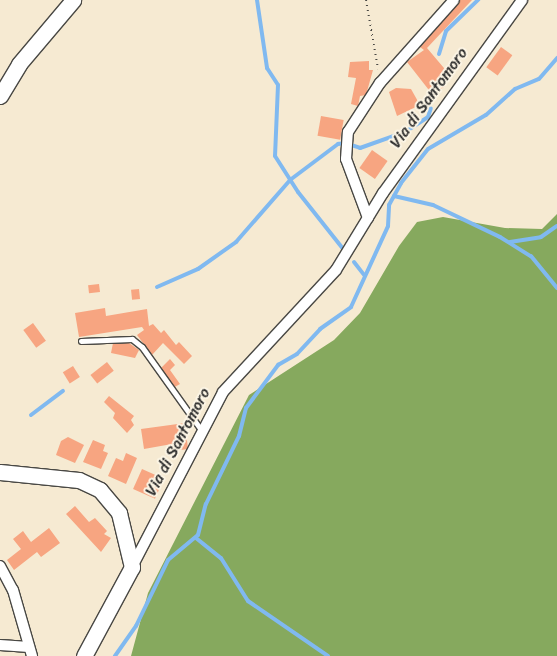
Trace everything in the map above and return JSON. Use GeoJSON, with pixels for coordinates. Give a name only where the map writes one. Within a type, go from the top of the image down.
{"type":"FeatureCollection","features":[{"type":"Feature","properties":{"kind":"main road"},"geometry":{"type":"LineString","coordinates":[[0,96],[20,64],[73,0]]}},
{"type":"Feature","properties":{"kind":"main road"},"geometry":{"type":"LineString","coordinates":[[0,472],[63,477],[100,490],[114,505],[123,523],[132,567]]}},
{"type":"Feature","properties":{"kind":"main road","name":"Via di Santomoro"},"geometry":{"type":"LineString","coordinates":[[84,656],[132,567]]}},
{"type":"Feature","properties":{"kind":"street"},"geometry":{"type":"LineString","coordinates":[[368,218],[346,159],[348,132],[380,83],[454,0]]}},
{"type":"Feature","properties":{"kind":"street","name":"Via di Santomoro"},"geometry":{"type":"LineString","coordinates":[[132,567],[224,392],[336,270],[368,218],[522,0]]}},
{"type":"Feature","properties":{"kind":"street"},"geometry":{"type":"LineString","coordinates":[[0,566],[13,590],[30,651],[0,645]]}},
{"type":"Feature","properties":{"kind":"lane"},"geometry":{"type":"LineString","coordinates":[[82,340],[132,339],[142,347],[202,431]]}},
{"type":"Feature","properties":{"kind":"path"},"geometry":{"type":"LineString","coordinates":[[366,0],[380,83]]}},
{"type":"Feature","properties":{"kind":"green space"},"geometry":{"type":"Polygon","coordinates":[[[557,214],[557,656],[131,656],[148,593],[249,395],[334,340],[360,313],[399,246],[417,222],[443,217],[505,228],[542,229],[557,214]]]}},
{"type":"Feature","properties":{"kind":"building"},"geometry":{"type":"Polygon","coordinates":[[[460,0],[472,0],[427,48],[449,74],[441,79],[446,86],[432,94],[407,62],[424,50],[420,47],[460,0]]]}},
{"type":"Feature","properties":{"kind":"building"},"geometry":{"type":"Polygon","coordinates":[[[501,47],[512,55],[498,75],[486,67],[501,47]]]}},
{"type":"Feature","properties":{"kind":"building"},"geometry":{"type":"Polygon","coordinates":[[[369,61],[369,70],[373,70],[366,95],[360,96],[358,106],[351,104],[356,78],[348,77],[350,62],[369,61]]]}},
{"type":"Feature","properties":{"kind":"building"},"geometry":{"type":"Polygon","coordinates":[[[396,88],[411,89],[420,105],[397,116],[389,92],[396,88]]]}},
{"type":"Feature","properties":{"kind":"building"},"geometry":{"type":"Polygon","coordinates":[[[321,116],[344,120],[340,140],[318,136],[321,116]]]}},
{"type":"Feature","properties":{"kind":"building"},"geometry":{"type":"Polygon","coordinates":[[[372,150],[388,161],[375,179],[359,168],[372,150]]]}},
{"type":"Feature","properties":{"kind":"building"},"geometry":{"type":"Polygon","coordinates":[[[99,284],[100,292],[89,293],[88,285],[99,284]]]}},
{"type":"Feature","properties":{"kind":"building"},"geometry":{"type":"Polygon","coordinates":[[[139,289],[140,299],[132,300],[131,290],[139,289]]]}},
{"type":"Feature","properties":{"kind":"building"},"geometry":{"type":"Polygon","coordinates":[[[105,308],[106,316],[147,309],[149,326],[153,324],[161,333],[164,330],[176,345],[179,342],[192,356],[184,364],[163,343],[152,355],[137,335],[144,330],[142,327],[79,337],[75,313],[105,308]]]}},
{"type":"Feature","properties":{"kind":"building"},"geometry":{"type":"Polygon","coordinates":[[[33,323],[46,341],[36,348],[23,330],[33,323]]]}},
{"type":"Feature","properties":{"kind":"building"},"geometry":{"type":"Polygon","coordinates":[[[113,343],[129,343],[139,350],[135,358],[111,353],[113,343]]]}},
{"type":"Feature","properties":{"kind":"building"},"geometry":{"type":"Polygon","coordinates":[[[170,359],[175,365],[170,370],[180,384],[173,388],[161,368],[170,359]]]}},
{"type":"Feature","properties":{"kind":"building"},"geometry":{"type":"Polygon","coordinates":[[[107,362],[114,371],[97,384],[90,375],[107,362]]]}},
{"type":"Feature","properties":{"kind":"building"},"geometry":{"type":"Polygon","coordinates":[[[73,366],[80,377],[70,383],[63,372],[73,366]]]}},
{"type":"Feature","properties":{"kind":"building"},"geometry":{"type":"Polygon","coordinates":[[[109,396],[134,416],[131,420],[134,425],[127,433],[113,418],[115,413],[104,402],[109,396]]]}},
{"type":"Feature","properties":{"kind":"building"},"geometry":{"type":"Polygon","coordinates":[[[185,423],[188,449],[173,451],[172,444],[144,449],[141,429],[185,423]]]}},
{"type":"Feature","properties":{"kind":"building"},"geometry":{"type":"Polygon","coordinates":[[[68,437],[84,445],[75,463],[56,455],[61,441],[68,437]]]}},
{"type":"Feature","properties":{"kind":"building"},"geometry":{"type":"Polygon","coordinates":[[[93,440],[105,445],[103,451],[108,453],[101,469],[83,462],[93,440]]]}},
{"type":"Feature","properties":{"kind":"building"},"geometry":{"type":"Polygon","coordinates":[[[126,453],[137,458],[126,484],[108,476],[116,458],[123,461],[126,453]]]}},
{"type":"Feature","properties":{"kind":"building"},"geometry":{"type":"Polygon","coordinates":[[[142,469],[164,479],[155,499],[133,489],[142,469]]]}},
{"type":"Feature","properties":{"kind":"building"},"geometry":{"type":"Polygon","coordinates":[[[75,506],[89,522],[95,518],[107,531],[104,534],[111,538],[101,552],[66,514],[75,506]]]}},
{"type":"Feature","properties":{"kind":"building"},"geometry":{"type":"Polygon","coordinates":[[[49,528],[60,543],[41,557],[37,552],[14,570],[7,560],[21,549],[13,539],[23,531],[31,542],[49,528]]]}},
{"type":"Feature","properties":{"kind":"waterway"},"geometry":{"type":"LineString","coordinates":[[257,0],[267,68],[278,85],[275,156],[298,192],[344,250]]}},
{"type":"Feature","properties":{"kind":"waterway"},"geometry":{"type":"LineString","coordinates":[[439,54],[446,31],[478,0]]}},
{"type":"Feature","properties":{"kind":"waterway"},"geometry":{"type":"LineString","coordinates":[[115,656],[136,626],[168,560],[198,535],[206,504],[239,436],[246,408],[278,365],[297,354],[320,329],[351,307],[388,226],[389,205],[401,183],[428,149],[486,115],[515,89],[539,79],[557,58]]}},
{"type":"Feature","properties":{"kind":"waterway"},"geometry":{"type":"LineString","coordinates":[[157,287],[198,269],[236,242],[290,180],[338,144],[345,143],[360,148],[405,132],[428,117],[431,108]]}},
{"type":"Feature","properties":{"kind":"waterway"},"geometry":{"type":"LineString","coordinates":[[394,196],[433,205],[500,237],[531,256],[557,288]]}},
{"type":"Feature","properties":{"kind":"waterway"},"geometry":{"type":"LineString","coordinates":[[510,242],[541,237],[557,226]]}},
{"type":"Feature","properties":{"kind":"waterway"},"geometry":{"type":"LineString","coordinates":[[354,262],[364,275]]}},
{"type":"Feature","properties":{"kind":"waterway"},"geometry":{"type":"LineString","coordinates":[[31,415],[63,391]]}},
{"type":"Feature","properties":{"kind":"waterway"},"geometry":{"type":"LineString","coordinates":[[196,538],[221,558],[248,601],[328,656]]}}]}
